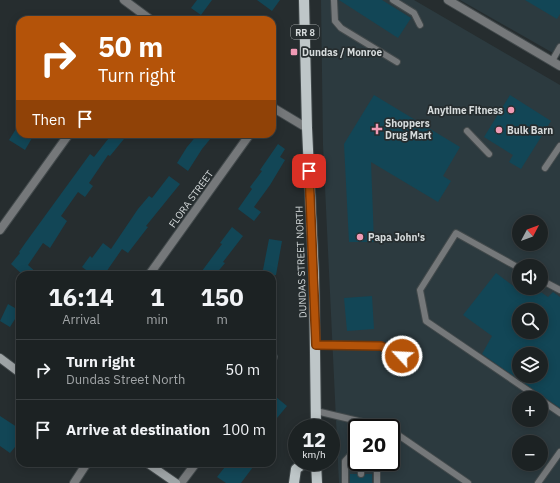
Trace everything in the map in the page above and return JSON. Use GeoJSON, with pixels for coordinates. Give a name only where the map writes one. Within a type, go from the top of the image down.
{"type":"FeatureCollection","features":[{"type":"Feature","properties":{"kind":"main road","name":"DUNDAS STREET NORTH"},"geometry":{"type":"LineString","coordinates":[[304,0],[307,128],[316,345],[316,419]]}},
{"type":"Feature","properties":{"kind":"main road"},"geometry":{"type":"LineString","coordinates":[[0,358],[16,370]]}},
{"type":"Feature","properties":{"kind":"main road"},"geometry":{"type":"LineString","coordinates":[[153,467],[176,483]]}},
{"type":"Feature","properties":{"kind":"main road"},"geometry":{"type":"LineString","coordinates":[[294,483],[296,471]]}},
{"type":"Feature","properties":{"kind":"main road"},"geometry":{"type":"LineString","coordinates":[[316,471],[317,483]]}},
{"type":"Feature","properties":{"kind":"street"},"geometry":{"type":"LineString","coordinates":[[124,0],[146,16]]}},
{"type":"Feature","properties":{"kind":"street"},"geometry":{"type":"LineString","coordinates":[[448,0],[560,66]]}},
{"type":"Feature","properties":{"kind":"street"},"geometry":{"type":"LineString","coordinates":[[276,109],[307,128]]}},
{"type":"Feature","properties":{"kind":"street"},"geometry":{"type":"LineString","coordinates":[[0,230],[66,138]]}},
{"type":"Feature","properties":{"kind":"street","name":"FLORA STREET"},"geometry":{"type":"LineString","coordinates":[[152,271],[247,138]]}},
{"type":"Feature","properties":{"kind":"street"},"geometry":{"type":"LineString","coordinates":[[74,483],[84,467]]}},
{"type":"Feature","properties":{"kind":"street"},"geometry":{"type":"LineString","coordinates":[[181,483],[193,467]]}},
{"type":"Feature","properties":{"kind":"lane"},"geometry":{"type":"LineString","coordinates":[[334,0],[335,21],[341,28],[397,62]]}},
{"type":"Feature","properties":{"kind":"lane"},"geometry":{"type":"LineString","coordinates":[[393,0],[414,13],[420,25]]}},
{"type":"Feature","properties":{"kind":"lane"},"geometry":{"type":"LineString","coordinates":[[552,61],[560,47]]}},
{"type":"Feature","properties":{"kind":"lane"},"geometry":{"type":"LineString","coordinates":[[467,131],[489,154]]}},
{"type":"Feature","properties":{"kind":"lane"},"geometry":{"type":"LineString","coordinates":[[545,168],[560,146]]}},
{"type":"Feature","properties":{"kind":"lane"},"geometry":{"type":"LineString","coordinates":[[512,264],[456,233],[420,290],[426,321],[528,391]]}},
{"type":"Feature","properties":{"kind":"lane"},"geometry":{"type":"LineString","coordinates":[[548,284],[560,290]]}},
{"type":"Feature","properties":{"kind":"lane"},"geometry":{"type":"LineString","coordinates":[[316,345],[381,346],[402,356]]}},
{"type":"Feature","properties":{"kind":"lane"},"geometry":{"type":"LineString","coordinates":[[548,405],[560,413]]}},
{"type":"Feature","properties":{"kind":"lane"},"geometry":{"type":"LineString","coordinates":[[316,411],[348,421]]}},
{"type":"Feature","properties":{"kind":"lane"},"geometry":{"type":"LineString","coordinates":[[400,436],[468,483]]}},
{"type":"Feature","properties":{"kind":"lane"},"geometry":{"type":"LineString","coordinates":[[538,483],[560,452]]}},
{"type":"Feature","properties":{"kind":"lane"},"geometry":{"type":"LineString","coordinates":[[345,483],[345,461],[348,458]]}},
{"type":"Feature","properties":{"kind":"lane"},"geometry":{"type":"LineString","coordinates":[[377,471],[377,483]]}},
{"type":"Feature","properties":{"kind":"shaded area"},"geometry":{"type":"Polygon","coordinates":[[[321,0],[414,0],[560,85],[560,483],[339,483],[340,419],[336,419],[323,145],[321,0]]]}},
{"type":"Feature","properties":{"kind":"shaded area"},"geometry":{"type":"Polygon","coordinates":[[[460,0],[560,0],[560,57],[460,0]]]}},
{"type":"Feature","properties":{"kind":"building"},"geometry":{"type":"Polygon","coordinates":[[[197,0],[212,0],[201,15],[191,8],[197,0]]]}},
{"type":"Feature","properties":{"kind":"building"},"geometry":{"type":"Polygon","coordinates":[[[257,0],[280,0],[272,11],[257,0]]]}},
{"type":"Feature","properties":{"kind":"building"},"geometry":{"type":"Polygon","coordinates":[[[339,0],[382,0],[411,18],[398,38],[339,0]]]}},
{"type":"Feature","properties":{"kind":"building"},"geometry":{"type":"Polygon","coordinates":[[[525,0],[560,0],[560,14],[557,19],[525,0]]]}},
{"type":"Feature","properties":{"kind":"building"},"geometry":{"type":"Polygon","coordinates":[[[374,95],[460,147],[443,176],[451,181],[438,202],[371,162],[374,242],[349,242],[344,144],[374,95]]]}},
{"type":"Feature","properties":{"kind":"building"},"geometry":{"type":"Polygon","coordinates":[[[510,95],[551,121],[521,169],[509,162],[513,155],[484,137],[510,95]]]}},
{"type":"Feature","properties":{"kind":"building"},"geometry":{"type":"Polygon","coordinates":[[[16,129],[16,138],[32,138],[25,150],[9,140],[16,129]]]}},
{"type":"Feature","properties":{"kind":"building"},"geometry":{"type":"Polygon","coordinates":[[[109,138],[125,138],[110,156],[108,155],[89,183],[93,186],[85,197],[78,192],[61,216],[67,221],[50,248],[43,243],[28,265],[35,271],[19,271],[11,264],[90,154],[94,157],[109,138]]]}},
{"type":"Feature","properties":{"kind":"building"},"geometry":{"type":"Polygon","coordinates":[[[195,138],[211,138],[188,171],[177,163],[195,138]]]}},
{"type":"Feature","properties":{"kind":"building"},"geometry":{"type":"Polygon","coordinates":[[[278,144],[285,149],[280,157],[285,160],[270,185],[254,207],[261,212],[254,221],[238,209],[252,189],[250,187],[262,171],[260,170],[278,144]]]}},
{"type":"Feature","properties":{"kind":"building"},"geometry":{"type":"Polygon","coordinates":[[[169,176],[180,184],[146,226],[148,227],[128,253],[122,249],[107,271],[88,271],[82,267],[90,256],[92,258],[103,243],[111,249],[138,209],[149,196],[152,198],[169,176]]]}},
{"type":"Feature","properties":{"kind":"building"},"geometry":{"type":"Polygon","coordinates":[[[232,227],[243,236],[223,262],[225,263],[218,271],[202,271],[222,244],[220,243],[232,227]]]}},
{"type":"Feature","properties":{"kind":"building"},"geometry":{"type":"Polygon","coordinates":[[[269,239],[282,241],[276,275],[276,271],[263,271],[269,239]]]}},
{"type":"Feature","properties":{"kind":"building"},"geometry":{"type":"Polygon","coordinates":[[[496,273],[512,285],[512,295],[545,295],[548,297],[553,292],[560,297],[560,408],[548,400],[548,391],[535,391],[524,383],[548,383],[548,347],[512,347],[512,375],[482,354],[492,336],[463,315],[496,273]]]}},
{"type":"Feature","properties":{"kind":"building"},"geometry":{"type":"Polygon","coordinates":[[[372,296],[374,329],[347,331],[344,298],[372,296]]]}},
{"type":"Feature","properties":{"kind":"building"},"geometry":{"type":"Polygon","coordinates":[[[8,304],[16,309],[16,317],[10,327],[0,321],[8,304]]]}},
{"type":"Feature","properties":{"kind":"building"},"geometry":{"type":"Polygon","coordinates":[[[276,397],[287,406],[276,419],[276,397]]]}},
{"type":"Feature","properties":{"kind":"building"},"geometry":{"type":"Polygon","coordinates":[[[0,416],[16,426],[16,448],[15,447],[10,453],[0,446],[0,416]]]}},
{"type":"Feature","properties":{"kind":"building"},"geometry":{"type":"Polygon","coordinates":[[[225,467],[253,467],[241,483],[226,483],[217,477],[225,467]]]}},
{"type":"Feature","properties":{"kind":"building"},"geometry":{"type":"Polygon","coordinates":[[[350,474],[357,474],[361,478],[366,474],[372,474],[372,483],[350,483],[350,474]]]}},
{"type":"Feature","properties":{"kind":"place","name":"Dundas / Monroe"},"geometry":{"type":"Point","coordinates":[294,52]}},
{"type":"Feature","properties":{"kind":"place","name":"Anytime Fitness"},"geometry":{"type":"Point","coordinates":[511,110]}},
{"type":"Feature","properties":{"kind":"place","name":"Shoppers Drug Mart"},"geometry":{"type":"Point","coordinates":[377,129]}},
{"type":"Feature","properties":{"kind":"place","name":"Bulk Barn"},"geometry":{"type":"Point","coordinates":[499,130]}},
{"type":"Feature","properties":{"kind":"place","name":"Papa John's"},"geometry":{"type":"Point","coordinates":[360,237]}},
{"type":"Feature","properties":{"kind":"route"},"geometry":{"type":"LineString","coordinates":[[309,171],[316,345],[381,346],[402,356]]}}]}
